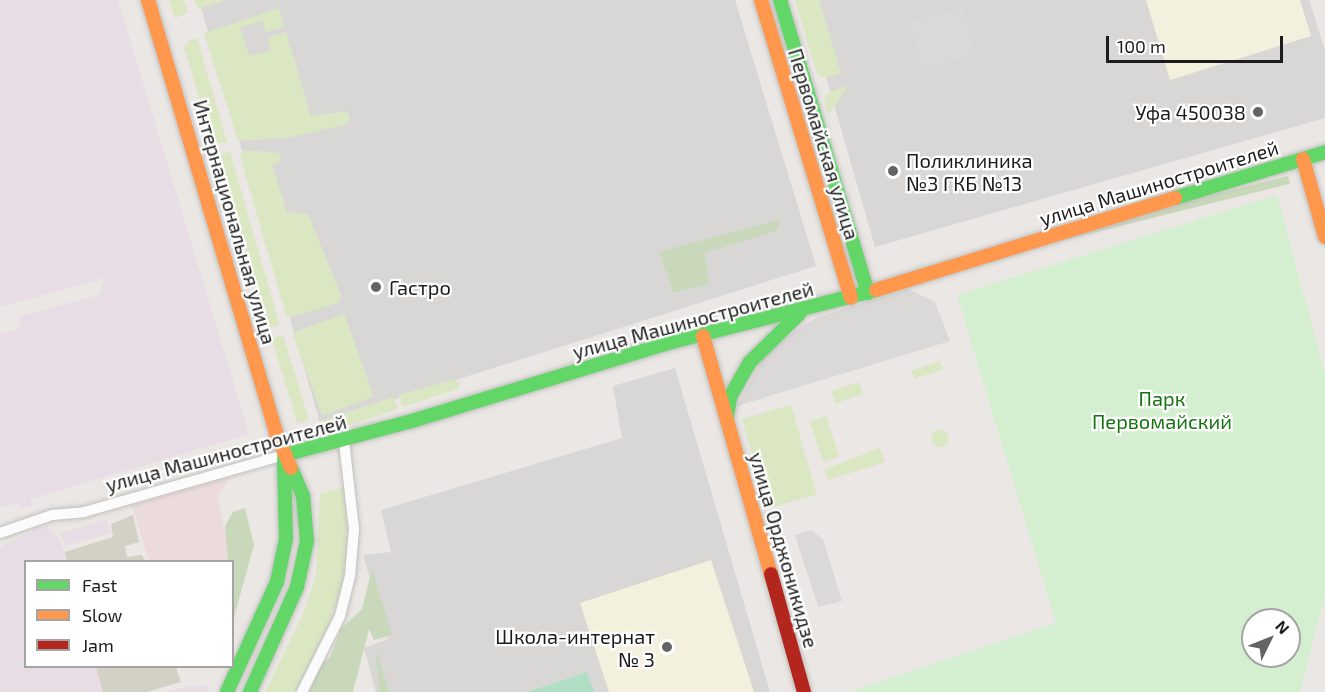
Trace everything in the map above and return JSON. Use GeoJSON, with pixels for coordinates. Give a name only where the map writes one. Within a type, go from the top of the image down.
{"type":"FeatureCollection","features":[{"type":"Feature","properties":{"kind":"main road","name":"Интернациональная улица"},"geometry":{"type":"LineString","coordinates":[[148,0],[284,455],[303,496],[307,541],[297,587],[250,692]]}},
{"type":"Feature","properties":{"kind":"main road","name":"Первомайская улица"},"geometry":{"type":"LineString","coordinates":[[760,0],[850,298]]}},
{"type":"Feature","properties":{"kind":"main road","name":"Первомайская улица"},"geometry":{"type":"LineString","coordinates":[[780,0],[868,293]]}},
{"type":"Feature","properties":{"kind":"main road","name":"улица Машиностроителей"},"geometry":{"type":"LineString","coordinates":[[284,455],[344,441],[672,342],[801,312],[868,293],[1325,152]]}},
{"type":"Feature","properties":{"kind":"main road"},"geometry":{"type":"LineString","coordinates":[[1303,159],[1325,237]]}},
{"type":"Feature","properties":{"kind":"main road"},"geometry":{"type":"LineString","coordinates":[[726,420],[730,397],[750,362],[801,312]]}},
{"type":"Feature","properties":{"kind":"main road","name":"улица Орджоникидзе"},"geometry":{"type":"LineString","coordinates":[[703,336],[804,692]]}},
{"type":"Feature","properties":{"kind":"main road","name":"Интернациональная улица"},"geometry":{"type":"LineString","coordinates":[[227,692],[277,582],[286,539],[284,455]]}},
{"type":"Feature","properties":{"kind":"street"},"geometry":{"type":"LineString","coordinates":[[302,692],[340,616],[350,576],[354,529],[344,441]]}},
{"type":"Feature","properties":{"kind":"street","name":"улица Машиностроителей"},"geometry":{"type":"LineString","coordinates":[[0,533],[42,517],[84,512],[284,455]]}},
{"type":"Feature","properties":{"kind":"shaded area"},"geometry":{"type":"Polygon","coordinates":[[[0,0],[118,0],[249,434],[31,499],[32,506],[20,509],[18,503],[0,508],[0,334],[21,328],[18,317],[99,295],[105,278],[0,307],[0,0]]]}},
{"type":"Feature","properties":{"kind":"shaded area"},"geometry":{"type":"Polygon","coordinates":[[[199,0],[735,0],[816,266],[320,423],[199,0]]]}},
{"type":"Feature","properties":{"kind":"shaded area"},"geometry":{"type":"Polygon","coordinates":[[[804,0],[1309,0],[1325,50],[1325,118],[875,247],[804,0]]]}},
{"type":"Feature","properties":{"kind":"shaded area"},"geometry":{"type":"Polygon","coordinates":[[[1146,0],[1300,0],[1311,36],[1170,80],[1146,0]]]}},
{"type":"Feature","properties":{"kind":"shaded area"},"geometry":{"type":"Polygon","coordinates":[[[963,8],[975,54],[922,69],[910,22],[963,8]]]}},
{"type":"Feature","properties":{"kind":"shaded area"},"geometry":{"type":"Polygon","coordinates":[[[908,289],[935,302],[950,341],[737,406],[769,347],[818,317],[908,289]]]}},
{"type":"Feature","properties":{"kind":"shaded area"},"geometry":{"type":"Polygon","coordinates":[[[675,368],[770,692],[376,692],[364,648],[388,639],[363,555],[391,552],[381,510],[622,438],[613,386],[675,368]]]}},
{"type":"Feature","properties":{"kind":"shaded area"},"geometry":{"type":"Polygon","coordinates":[[[230,477],[218,497],[224,530],[231,541],[229,560],[149,560],[132,505],[230,477]]]}},
{"type":"Feature","properties":{"kind":"shaded area"},"geometry":{"type":"Polygon","coordinates":[[[133,515],[139,542],[125,546],[127,557],[142,555],[144,560],[67,560],[65,552],[113,537],[111,524],[133,515]]]}},
{"type":"Feature","properties":{"kind":"shaded area"},"geometry":{"type":"Polygon","coordinates":[[[107,519],[111,532],[65,546],[61,533],[107,519]]]}},
{"type":"Feature","properties":{"kind":"shaded area"},"geometry":{"type":"Polygon","coordinates":[[[46,525],[60,540],[67,560],[24,560],[24,668],[97,668],[104,692],[0,692],[0,547],[46,525]]]}},
{"type":"Feature","properties":{"kind":"shaded area"},"geometry":{"type":"Polygon","coordinates":[[[811,530],[823,539],[842,601],[818,607],[795,535],[811,530]]]}},
{"type":"Feature","properties":{"kind":"shaded area","name":"Школа-интернат № 3"},"geometry":{"type":"Polygon","coordinates":[[[711,560],[754,692],[609,692],[580,603],[711,560]]]}},
{"type":"Feature","properties":{"kind":"shaded area"},"geometry":{"type":"Polygon","coordinates":[[[96,668],[176,668],[181,682],[147,692],[103,692],[96,668]]]}},
{"type":"Feature","properties":{"kind":"shaded area"},"geometry":{"type":"Polygon","coordinates":[[[210,685],[208,692],[165,692],[186,687],[210,685]]]}},
{"type":"Feature","properties":{"kind":"green space"},"geometry":{"type":"Polygon","coordinates":[[[169,0],[184,0],[188,13],[175,18],[169,0]]]}},
{"type":"Feature","properties":{"kind":"green space"},"geometry":{"type":"Polygon","coordinates":[[[195,0],[226,0],[198,9],[195,0]]]}},
{"type":"Feature","properties":{"kind":"green space"},"geometry":{"type":"Polygon","coordinates":[[[795,0],[819,0],[841,73],[825,78],[817,74],[795,0]]]}},
{"type":"Feature","properties":{"kind":"green space"},"geometry":{"type":"Polygon","coordinates":[[[279,8],[284,27],[266,32],[262,21],[240,27],[249,56],[271,50],[268,37],[286,32],[311,116],[347,111],[350,119],[345,125],[287,138],[238,141],[204,33],[279,8]]]}},
{"type":"Feature","properties":{"kind":"green space"},"geometry":{"type":"Polygon","coordinates":[[[197,38],[227,142],[215,143],[212,139],[184,48],[189,41],[197,38]]]}},
{"type":"Feature","properties":{"kind":"green space"},"geometry":{"type":"Polygon","coordinates":[[[848,86],[828,115],[824,100],[827,93],[848,86]]]}},
{"type":"Feature","properties":{"kind":"green space"},"geometry":{"type":"Polygon","coordinates":[[[243,150],[281,153],[280,162],[272,165],[287,212],[308,214],[341,295],[338,303],[287,318],[240,156],[243,150]]]}},
{"type":"Feature","properties":{"kind":"green space"},"geometry":{"type":"Polygon","coordinates":[[[230,152],[280,325],[269,328],[219,155],[230,152]]]}},
{"type":"Feature","properties":{"kind":"green space"},"geometry":{"type":"Polygon","coordinates":[[[1288,176],[1290,184],[976,262],[974,254],[1288,176]]]}},
{"type":"Feature","properties":{"kind":"green space","name":"Парк Первомайский"},"geometry":{"type":"Polygon","coordinates":[[[1277,195],[1325,374],[1325,596],[1300,692],[849,692],[1056,623],[957,295],[1277,195]]]}},
{"type":"Feature","properties":{"kind":"green space"},"geometry":{"type":"Polygon","coordinates":[[[781,219],[776,231],[705,253],[709,284],[673,292],[659,252],[781,219]]]}},
{"type":"Feature","properties":{"kind":"green space"},"geometry":{"type":"Polygon","coordinates":[[[344,314],[374,397],[322,416],[292,333],[344,314]]]}},
{"type":"Feature","properties":{"kind":"green space"},"geometry":{"type":"Polygon","coordinates":[[[283,335],[309,420],[298,424],[272,339],[283,335]]]}},
{"type":"Feature","properties":{"kind":"green space"},"geometry":{"type":"Polygon","coordinates":[[[940,361],[943,370],[914,379],[911,370],[940,361]]]}},
{"type":"Feature","properties":{"kind":"green space"},"geometry":{"type":"Polygon","coordinates":[[[455,379],[460,383],[458,389],[402,407],[399,395],[455,379]]]}},
{"type":"Feature","properties":{"kind":"green space"},"geometry":{"type":"Polygon","coordinates":[[[859,382],[863,394],[835,403],[831,391],[859,382]]]}},
{"type":"Feature","properties":{"kind":"green space"},"geometry":{"type":"Polygon","coordinates":[[[394,397],[398,409],[323,434],[319,421],[394,397]]]}},
{"type":"Feature","properties":{"kind":"green space"},"geometry":{"type":"Polygon","coordinates":[[[791,405],[817,494],[768,508],[742,419],[791,405]]]}},
{"type":"Feature","properties":{"kind":"green space"},"geometry":{"type":"Polygon","coordinates":[[[826,416],[839,457],[823,462],[810,421],[826,416]]]}},
{"type":"Feature","properties":{"kind":"green space"},"geometry":{"type":"Polygon","coordinates":[[[940,429],[946,432],[949,438],[946,444],[940,447],[934,444],[931,438],[934,432],[940,429]]]}},
{"type":"Feature","properties":{"kind":"green space"},"geometry":{"type":"Polygon","coordinates":[[[880,448],[885,462],[828,480],[825,469],[880,448]]]}},
{"type":"Feature","properties":{"kind":"green space"},"geometry":{"type":"Polygon","coordinates":[[[345,487],[349,551],[343,586],[327,630],[297,692],[265,692],[305,610],[316,574],[320,494],[345,487]]]}},
{"type":"Feature","properties":{"kind":"green space"},"geometry":{"type":"Polygon","coordinates":[[[245,508],[254,545],[234,617],[234,560],[228,560],[225,526],[233,512],[245,508]]]}},
{"type":"Feature","properties":{"kind":"green space"},"geometry":{"type":"Polygon","coordinates":[[[372,568],[392,635],[374,640],[369,629],[353,692],[310,692],[311,682],[321,664],[330,658],[341,629],[362,609],[372,568]]]}},
{"type":"Feature","properties":{"kind":"green space"},"geometry":{"type":"Polygon","coordinates":[[[375,647],[389,692],[379,692],[375,647]]]}},
{"type":"Feature","properties":{"kind":"green space"},"geometry":{"type":"Polygon","coordinates":[[[587,672],[594,692],[527,692],[587,672]]]}},
{"type":"Feature","properties":{"kind":"traffic: fast"},"geometry":{"type":"LineString","coordinates":[[780,0],[868,293]]}},
{"type":"Feature","properties":{"kind":"traffic: fast"},"geometry":{"type":"LineString","coordinates":[[1175,198],[1325,152]]}},
{"type":"Feature","properties":{"kind":"traffic: fast"},"geometry":{"type":"LineString","coordinates":[[284,455],[412,421],[672,342],[876,290]]}},
{"type":"Feature","properties":{"kind":"traffic: fast"},"geometry":{"type":"LineString","coordinates":[[727,417],[730,397],[750,362],[799,314]]}},
{"type":"Feature","properties":{"kind":"traffic: fast"},"geometry":{"type":"LineString","coordinates":[[227,692],[277,582],[286,539],[284,461]]}},
{"type":"Feature","properties":{"kind":"traffic: fast"},"geometry":{"type":"LineString","coordinates":[[250,692],[297,587],[307,541],[303,496],[291,468]]}},
{"type":"Feature","properties":{"kind":"traffic: slow"},"geometry":{"type":"LineString","coordinates":[[148,0],[276,433],[291,468]]}},
{"type":"Feature","properties":{"kind":"traffic: slow"},"geometry":{"type":"LineString","coordinates":[[761,0],[851,298]]}},
{"type":"Feature","properties":{"kind":"traffic: slow"},"geometry":{"type":"LineString","coordinates":[[1303,159],[1325,237]]}},
{"type":"Feature","properties":{"kind":"traffic: slow"},"geometry":{"type":"LineString","coordinates":[[876,290],[1175,198]]}},
{"type":"Feature","properties":{"kind":"traffic: slow"},"geometry":{"type":"LineString","coordinates":[[703,336],[771,574]]}},
{"type":"Feature","properties":{"kind":"traffic: jam"},"geometry":{"type":"LineString","coordinates":[[771,574],[804,692]]}},
{"type":"Feature","properties":{"kind":"place","name":"Уфа 450038"},"geometry":{"type":"Point","coordinates":[1258,112]}},
{"type":"Feature","properties":{"kind":"place","name":"Поликлиника №3 ГКБ №13"},"geometry":{"type":"Point","coordinates":[893,171]}},
{"type":"Feature","properties":{"kind":"place","name":"Гастро"},"geometry":{"type":"Point","coordinates":[376,287]}},
{"type":"Feature","properties":{"kind":"place","name":"Школа-интернат № 3"},"geometry":{"type":"Point","coordinates":[667,647]}}]}
